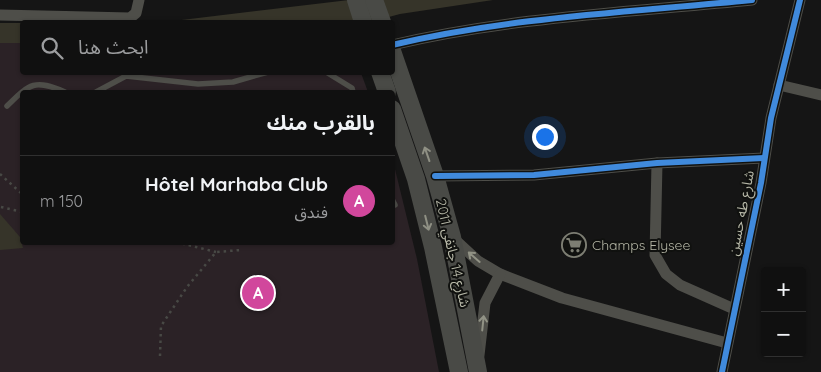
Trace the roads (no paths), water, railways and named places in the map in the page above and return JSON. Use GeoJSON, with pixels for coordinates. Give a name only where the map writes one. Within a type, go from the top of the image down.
{"type":"FeatureCollection","features":[{"type":"Feature","properties":{"kind":"main road"},"geometry":{"type":"LineString","coordinates":[[356,0],[362,20]]}},
{"type":"Feature","properties":{"kind":"main road"},"geometry":{"type":"LineString","coordinates":[[374,0],[381,20]]}},
{"type":"Feature","properties":{"kind":"main road","name":"شارع 14 جانفي 2011"},"geometry":{"type":"LineString","coordinates":[[395,61],[452,236],[478,372]]}},
{"type":"Feature","properties":{"kind":"main road"},"geometry":{"type":"LineString","coordinates":[[381,75],[386,90]]}},
{"type":"Feature","properties":{"kind":"main road","name":"شارع 14 جانفي 2011"},"geometry":{"type":"LineString","coordinates":[[395,118],[416,179],[433,247],[459,372]]}},
{"type":"Feature","properties":{"kind":"street"},"geometry":{"type":"LineString","coordinates":[[0,15],[130,18],[136,13],[139,0]]}},
{"type":"Feature","properties":{"kind":"street"},"geometry":{"type":"LineString","coordinates":[[395,44],[450,31],[515,22],[752,0]]}},
{"type":"Feature","properties":{"kind":"street","name":"شارع طه حسين"},"geometry":{"type":"LineString","coordinates":[[722,372],[779,85],[800,0]]}},
{"type":"Feature","properties":{"kind":"street"},"geometry":{"type":"LineString","coordinates":[[779,85],[821,95]]}},
{"type":"Feature","properties":{"kind":"street"},"geometry":{"type":"LineString","coordinates":[[434,176],[534,175],[657,163],[764,158]]}},
{"type":"Feature","properties":{"kind":"street"},"geometry":{"type":"LineString","coordinates":[[657,163],[655,255],[666,274],[680,285],[734,309]]}},
{"type":"Feature","properties":{"kind":"street"},"geometry":{"type":"LineString","coordinates":[[452,236],[478,262],[500,274],[562,298],[727,343]]}},
{"type":"Feature","properties":{"kind":"street"},"geometry":{"type":"LineString","coordinates":[[478,372],[485,302],[500,274]]}},
{"type":"Feature","properties":{"kind":"lane"},"geometry":{"type":"LineString","coordinates":[[100,90],[126,76],[198,84],[233,82],[258,75]]}},
{"type":"Feature","properties":{"kind":"lane"},"geometry":{"type":"LineString","coordinates":[[331,75],[352,90]]}},
{"type":"Feature","properties":{"kind":"lane"},"geometry":{"type":"LineString","coordinates":[[23,90],[35,84],[46,84],[60,90]]}},
{"type":"Feature","properties":{"kind":"lane"},"geometry":{"type":"LineString","coordinates":[[7,106],[20,93]]}},
{"type":"Feature","properties":{"kind":"place","name":"Champs Elysee"},"geometry":{"type":"Point","coordinates":[574,245]}},
{"type":"Feature","properties":{"kind":"place","name":"Hôtel Marhaba Club"},"geometry":{"type":"Point","coordinates":[258,293]}}]}
